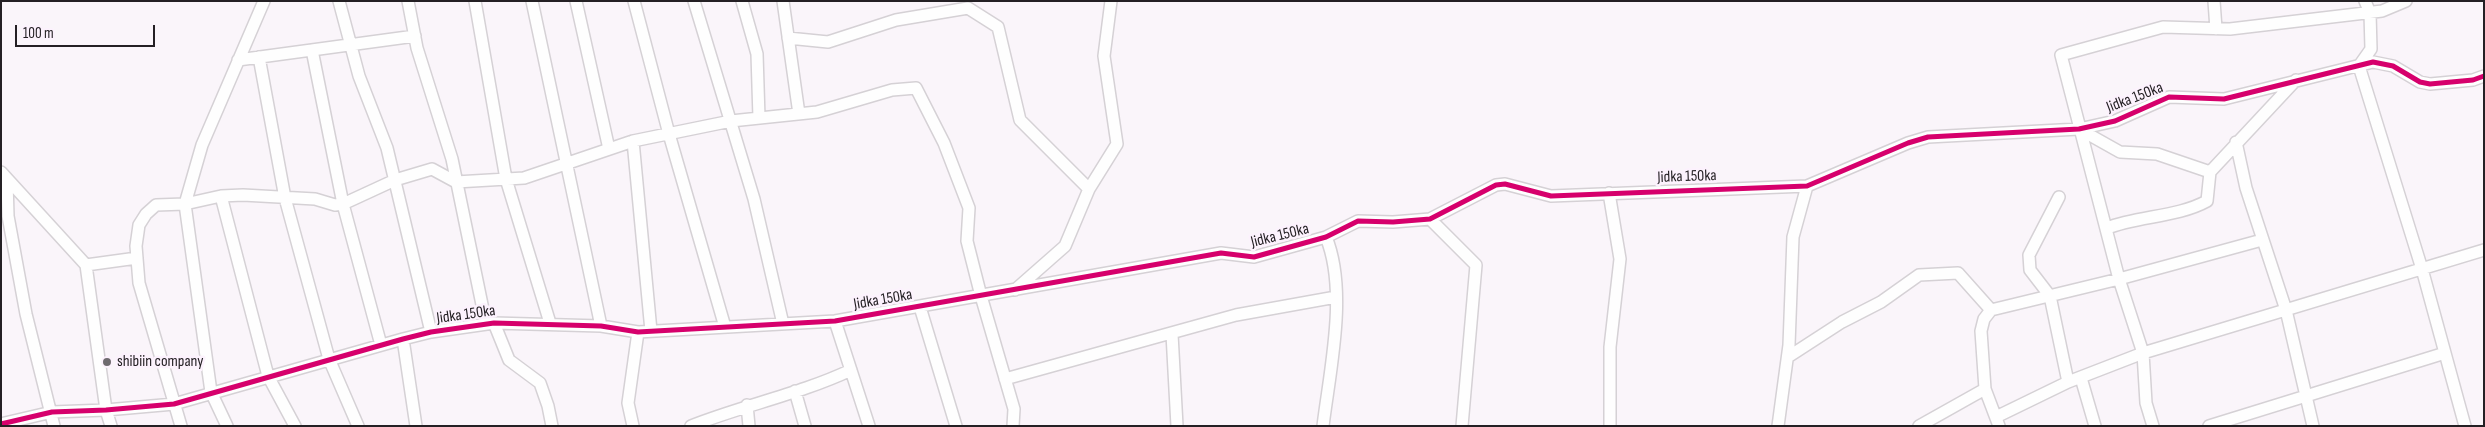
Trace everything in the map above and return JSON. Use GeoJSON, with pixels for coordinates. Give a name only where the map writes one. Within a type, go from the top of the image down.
{"type":"FeatureCollection","features":[{"type":"Feature","properties":{"kind":"street"},"geometry":{"type":"LineString","coordinates":[[227,426],[211,392],[185,204],[202,145],[264,1]]}},
{"type":"Feature","properties":{"kind":"street"},"geometry":{"type":"LineString","coordinates":[[339,1],[359,76],[387,148],[396,180],[430,332]]}},
{"type":"Feature","properties":{"kind":"street"},"geometry":{"type":"LineString","coordinates":[[408,1],[414,36],[452,159],[490,323],[509,360],[540,383],[548,406],[552,426]]}},
{"type":"Feature","properties":{"kind":"street"},"geometry":{"type":"LineString","coordinates":[[475,1],[506,179],[550,323]]}},
{"type":"Feature","properties":{"kind":"street"},"geometry":{"type":"LineString","coordinates":[[532,1],[568,163],[601,326]]}},
{"type":"Feature","properties":{"kind":"street"},"geometry":{"type":"LineString","coordinates":[[576,1],[609,149]]}},
{"type":"Feature","properties":{"kind":"street"},"geometry":{"type":"LineString","coordinates":[[634,1],[669,134],[725,327]]}},
{"type":"Feature","properties":{"kind":"street"},"geometry":{"type":"LineString","coordinates":[[694,1],[754,199],[783,324]]}},
{"type":"Feature","properties":{"kind":"street"},"geometry":{"type":"LineString","coordinates":[[742,1],[758,54],[759,118]]}},
{"type":"Feature","properties":{"kind":"street"},"geometry":{"type":"LineString","coordinates":[[783,1],[799,114]]}},
{"type":"Feature","properties":{"kind":"street"},"geometry":{"type":"LineString","coordinates":[[1015,290],[1065,246],[1089,189],[1117,144],[1104,56],[1111,1]]}},
{"type":"Feature","properties":{"kind":"street"},"geometry":{"type":"LineString","coordinates":[[2214,1],[2216,29]]}},
{"type":"Feature","properties":{"kind":"street"},"geometry":{"type":"LineString","coordinates":[[2365,1],[2370,12],[2371,49],[2359,66],[2422,268],[2465,426]]}},
{"type":"Feature","properties":{"kind":"street"},"geometry":{"type":"LineString","coordinates":[[2153,426],[2146,402],[2143,353],[2119,279],[2061,56],[2163,27],[2230,29],[2382,11],[2406,1]]}},
{"type":"Feature","properties":{"kind":"street"},"geometry":{"type":"LineString","coordinates":[[788,38],[828,42],[896,20],[968,8],[998,27],[1020,120],[1089,189]]}},
{"type":"Feature","properties":{"kind":"street"},"geometry":{"type":"LineString","coordinates":[[238,60],[414,36]]}},
{"type":"Feature","properties":{"kind":"street"},"geometry":{"type":"LineString","coordinates":[[312,50],[343,204],[380,345]]}},
{"type":"Feature","properties":{"kind":"street"},"geometry":{"type":"LineString","coordinates":[[259,57],[285,198],[329,359],[358,426]]}},
{"type":"Feature","properties":{"kind":"street","name":"Jidka 150ka"},"geometry":{"type":"LineString","coordinates":[[1,424],[52,412],[106,410],[174,404],[402,339],[430,332],[490,323],[550,323],[601,326],[638,332],[836,321],[1221,253],[1254,257],[1326,237],[1358,221],[1393,222],[1430,219],[1496,184],[1505,184],[1545,196],[1807,186],[1908,143],[1928,137],[2079,129],[2115,121],[2169,97],[2224,98],[2373,62],[2393,66],[2420,82],[2430,84],[2473,80],[2484,76]]}},
{"type":"Feature","properties":{"kind":"street"},"geometry":{"type":"LineString","coordinates":[[2107,228],[2128,220],[2195,208],[2206,201],[2210,172],[2296,80]]}},
{"type":"Feature","properties":{"kind":"street"},"geometry":{"type":"LineString","coordinates":[[181,426],[139,283],[136,246],[139,225],[146,214],[156,205],[185,204],[221,196],[243,195],[314,199],[335,205],[343,204],[396,180],[432,168],[456,182],[524,178],[633,140],[731,122],[817,112],[892,90],[916,88],[944,143],[969,208],[967,241],[1014,409],[1013,426]]}},
{"type":"Feature","properties":{"kind":"street"},"geometry":{"type":"LineString","coordinates":[[2079,129],[2120,152],[2156,154],[2210,172]]}},
{"type":"Feature","properties":{"kind":"street"},"geometry":{"type":"LineString","coordinates":[[633,140],[651,331]]}},
{"type":"Feature","properties":{"kind":"street"},"geometry":{"type":"LineString","coordinates":[[2236,142],[2246,188],[2286,310],[2313,426]]}},
{"type":"Feature","properties":{"kind":"street"},"geometry":{"type":"LineString","coordinates":[[4,176],[86,265],[106,410],[111,426]]}},
{"type":"Feature","properties":{"kind":"street"},"geometry":{"type":"LineString","coordinates":[[4,176],[8,216],[26,314],[54,426]]}},
{"type":"Feature","properties":{"kind":"street"},"geometry":{"type":"LineString","coordinates":[[1778,426],[1788,357],[1792,237],[1807,186]]}},
{"type":"Feature","properties":{"kind":"street"},"geometry":{"type":"LineString","coordinates":[[1609,193],[1620,259],[1610,347],[1610,426]]}},
{"type":"Feature","properties":{"kind":"street"},"geometry":{"type":"LineString","coordinates":[[221,196],[268,376],[295,426]]}},
{"type":"Feature","properties":{"kind":"street"},"geometry":{"type":"LineString","coordinates":[[2059,197],[2029,254],[2030,270],[2050,296],[2068,382]]}},
{"type":"Feature","properties":{"kind":"street"},"geometry":{"type":"LineString","coordinates":[[1430,219],[1476,265],[1462,426]]}},
{"type":"Feature","properties":{"kind":"street"},"geometry":{"type":"LineString","coordinates":[[1323,426],[1334,334],[1336,297],[1332,256],[1326,237]]}},
{"type":"Feature","properties":{"kind":"street"},"geometry":{"type":"LineString","coordinates":[[2262,240],[2119,279],[1991,310],[1984,319],[1981,331],[1985,389],[1998,421],[2068,382],[2143,353],[2484,250]]}},
{"type":"Feature","properties":{"kind":"street"},"geometry":{"type":"LineString","coordinates":[[86,265],[137,258]]}},
{"type":"Feature","properties":{"kind":"street"},"geometry":{"type":"LineString","coordinates":[[1788,357],[1842,322],[1881,302],[1919,275],[1958,273],[1991,310]]}},
{"type":"Feature","properties":{"kind":"street"},"geometry":{"type":"LineString","coordinates":[[1005,379],[1236,315],[1336,297]]}},
{"type":"Feature","properties":{"kind":"street"},"geometry":{"type":"LineString","coordinates":[[920,307],[956,426]]}},
{"type":"Feature","properties":{"kind":"street"},"geometry":{"type":"LineString","coordinates":[[836,321],[868,426]]}},
{"type":"Feature","properties":{"kind":"street"},"geometry":{"type":"LineString","coordinates":[[634,426],[628,403],[638,332]]}},
{"type":"Feature","properties":{"kind":"street"},"geometry":{"type":"LineString","coordinates":[[1172,334],[1177,426]]}},
{"type":"Feature","properties":{"kind":"street"},"geometry":{"type":"LineString","coordinates":[[402,339],[416,426]]}},
{"type":"Feature","properties":{"kind":"street"},"geometry":{"type":"LineString","coordinates":[[2208,426],[2445,353]]}},
{"type":"Feature","properties":{"kind":"street"},"geometry":{"type":"LineString","coordinates":[[693,426],[748,405],[818,385],[851,370]]}},
{"type":"Feature","properties":{"kind":"street"},"geometry":{"type":"LineString","coordinates":[[2081,378],[2095,426]]}},
{"type":"Feature","properties":{"kind":"street"},"geometry":{"type":"LineString","coordinates":[[1919,426],[1985,389]]}},
{"type":"Feature","properties":{"kind":"street"},"geometry":{"type":"LineString","coordinates":[[796,391],[806,426]]}},
{"type":"Feature","properties":{"kind":"street"},"geometry":{"type":"LineString","coordinates":[[748,405],[749,426]]}},
{"type":"Feature","properties":{"kind":"cycle path"},"geometry":{"type":"LineString","coordinates":[[1,424],[52,412],[106,410],[174,404],[403,339],[431,332],[494,323],[601,326],[638,332],[835,321],[1221,253],[1254,257],[1326,237],[1358,221],[1393,222],[1430,219],[1496,185],[1505,184],[1551,196],[1807,186],[1908,143],[1928,137],[2079,129],[2115,121],[2169,97],[2224,99],[2373,62],[2393,66],[2420,82],[2430,84],[2473,80],[2484,76]]}},
{"type":"Feature","properties":{"kind":"place","name":"shibiin company"},"geometry":{"type":"Point","coordinates":[107,362]}}]}
